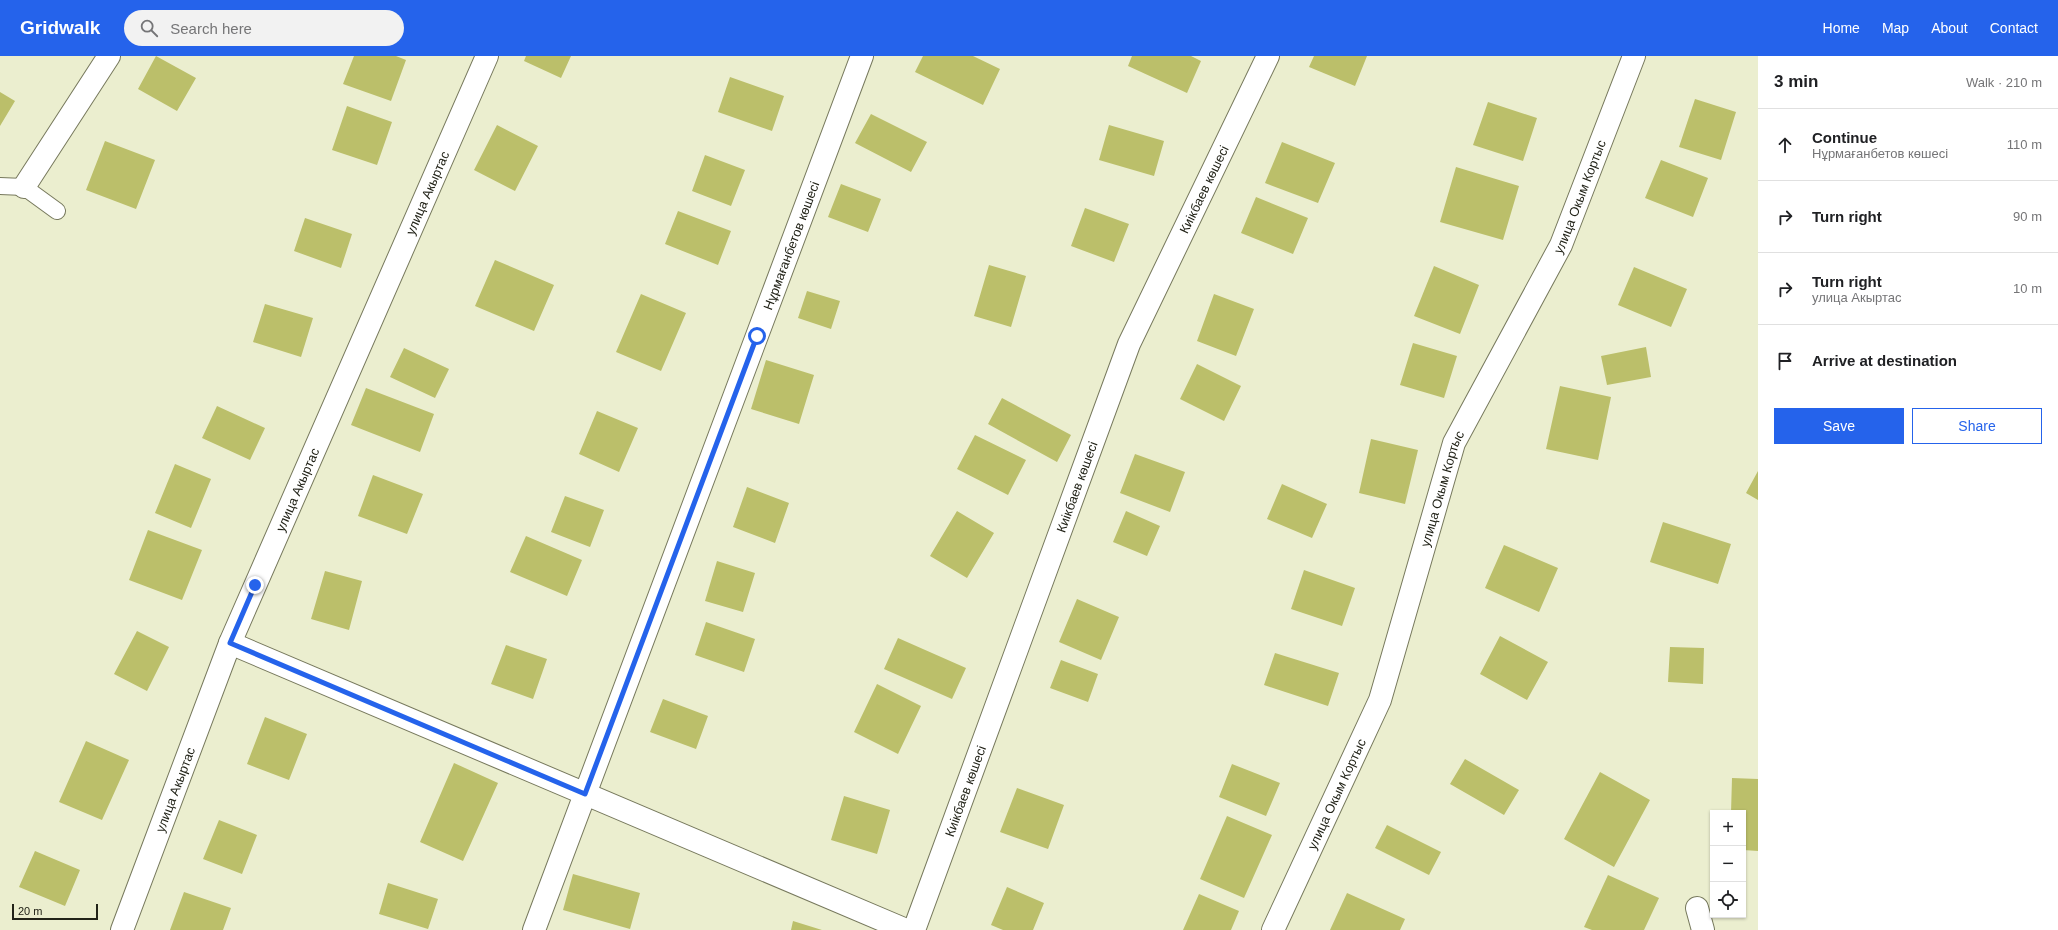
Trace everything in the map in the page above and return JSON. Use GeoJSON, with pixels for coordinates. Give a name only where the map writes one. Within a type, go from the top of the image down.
{"type":"FeatureCollection","features":[{"type":"Feature","properties":{"kind":"street"},"geometry":{"type":"LineString","coordinates":[[24,187],[109,56]]}},
{"type":"Feature","properties":{"kind":"street","name":"улица Акыртас"},"geometry":{"type":"LineString","coordinates":[[122,930],[230,643],[487,56]]}},
{"type":"Feature","properties":{"kind":"street","name":"Нұрмағанбетов көшесі"},"geometry":{"type":"LineString","coordinates":[[534,930],[862,56]]}},
{"type":"Feature","properties":{"kind":"street","name":"Киікбаев көшесі"},"geometry":{"type":"LineString","coordinates":[[914,930],[1129,344],[1268,56]]}},
{"type":"Feature","properties":{"kind":"street","name":"улица Окым Кортыс"},"geometry":{"type":"LineString","coordinates":[[1273,930],[1380,700],[1454,443],[1561,245],[1634,56]]}},
{"type":"Feature","properties":{"kind":"street"},"geometry":{"type":"LineString","coordinates":[[230,643],[906,930]]}},
{"type":"Feature","properties":{"kind":"street"},"geometry":{"type":"LineString","coordinates":[[1697,908],[1704,930]]}},
{"type":"Feature","properties":{"kind":"lane"},"geometry":{"type":"LineString","coordinates":[[0,186],[24,187],[58,211]]}},
{"type":"Feature","properties":{"kind":"building"},"geometry":{"type":"Polygon","coordinates":[[[156,56],[196,78],[177,111],[138,89],[156,56]]]}},
{"type":"Feature","properties":{"kind":"building"},"geometry":{"type":"Polygon","coordinates":[[[354,56],[396,56],[406,60],[391,101],[343,84],[354,56]]]}},
{"type":"Feature","properties":{"kind":"building"},"geometry":{"type":"Polygon","coordinates":[[[526,56],[571,56],[561,78],[524,61],[526,56]]]}},
{"type":"Feature","properties":{"kind":"building"},"geometry":{"type":"Polygon","coordinates":[[[923,56],[973,56],[1000,69],[983,105],[915,72],[923,56]]]}},
{"type":"Feature","properties":{"kind":"building"},"geometry":{"type":"Polygon","coordinates":[[[1132,56],[1191,56],[1201,61],[1187,93],[1128,66],[1132,56]]]}},
{"type":"Feature","properties":{"kind":"building"},"geometry":{"type":"Polygon","coordinates":[[[1314,56],[1367,56],[1355,86],[1309,67],[1314,56]]]}},
{"type":"Feature","properties":{"kind":"building"},"geometry":{"type":"Polygon","coordinates":[[[730,77],[784,96],[772,131],[718,112],[730,77]]]}},
{"type":"Feature","properties":{"kind":"building"},"geometry":{"type":"Polygon","coordinates":[[[0,92],[15,101],[0,126],[0,92]]]}},
{"type":"Feature","properties":{"kind":"building"},"geometry":{"type":"Polygon","coordinates":[[[1695,99],[1736,112],[1721,160],[1679,147],[1695,99]]]}},
{"type":"Feature","properties":{"kind":"building"},"geometry":{"type":"Polygon","coordinates":[[[1488,102],[1537,118],[1523,161],[1473,145],[1488,102]]]}},
{"type":"Feature","properties":{"kind":"building"},"geometry":{"type":"Polygon","coordinates":[[[347,106],[392,122],[377,165],[332,150],[347,106]]]}},
{"type":"Feature","properties":{"kind":"building"},"geometry":{"type":"Polygon","coordinates":[[[871,114],[927,142],[911,172],[855,143],[871,114]]]}},
{"type":"Feature","properties":{"kind":"building"},"geometry":{"type":"Polygon","coordinates":[[[497,125],[538,146],[515,191],[474,170],[497,125]]]}},
{"type":"Feature","properties":{"kind":"building"},"geometry":{"type":"Polygon","coordinates":[[[1109,125],[1164,141],[1154,176],[1099,160],[1109,125]]]}},
{"type":"Feature","properties":{"kind":"building"},"geometry":{"type":"Polygon","coordinates":[[[105,141],[155,160],[136,209],[86,190],[105,141]]]}},
{"type":"Feature","properties":{"kind":"building"},"geometry":{"type":"Polygon","coordinates":[[[1282,142],[1335,163],[1318,203],[1265,183],[1282,142]]]}},
{"type":"Feature","properties":{"kind":"building"},"geometry":{"type":"Polygon","coordinates":[[[705,155],[745,170],[731,206],[692,191],[705,155]]]}},
{"type":"Feature","properties":{"kind":"building"},"geometry":{"type":"Polygon","coordinates":[[[1661,160],[1708,178],[1693,217],[1645,198],[1661,160]]]}},
{"type":"Feature","properties":{"kind":"building"},"geometry":{"type":"Polygon","coordinates":[[[1456,167],[1519,186],[1503,240],[1440,222],[1456,167]]]}},
{"type":"Feature","properties":{"kind":"building"},"geometry":{"type":"Polygon","coordinates":[[[841,184],[881,199],[868,232],[828,217],[841,184]]]}},
{"type":"Feature","properties":{"kind":"building"},"geometry":{"type":"Polygon","coordinates":[[[1256,197],[1308,218],[1293,254],[1241,233],[1256,197]]]}},
{"type":"Feature","properties":{"kind":"building"},"geometry":{"type":"Polygon","coordinates":[[[1085,208],[1129,224],[1114,262],[1071,246],[1085,208]]]}},
{"type":"Feature","properties":{"kind":"building"},"geometry":{"type":"Polygon","coordinates":[[[678,211],[731,231],[718,265],[665,244],[678,211]]]}},
{"type":"Feature","properties":{"kind":"building"},"geometry":{"type":"Polygon","coordinates":[[[305,218],[352,234],[341,268],[294,251],[305,218]]]}},
{"type":"Feature","properties":{"kind":"building"},"geometry":{"type":"Polygon","coordinates":[[[495,260],[554,285],[534,331],[475,306],[495,260]]]}},
{"type":"Feature","properties":{"kind":"building"},"geometry":{"type":"Polygon","coordinates":[[[989,265],[1026,276],[1011,327],[974,316],[989,265]]]}},
{"type":"Feature","properties":{"kind":"building"},"geometry":{"type":"Polygon","coordinates":[[[1434,266],[1479,285],[1460,334],[1414,316],[1434,266]]]}},
{"type":"Feature","properties":{"kind":"building"},"geometry":{"type":"Polygon","coordinates":[[[1634,267],[1687,289],[1671,327],[1618,305],[1634,267]]]}},
{"type":"Feature","properties":{"kind":"building"},"geometry":{"type":"Polygon","coordinates":[[[807,291],[840,301],[831,329],[798,318],[807,291]]]}},
{"type":"Feature","properties":{"kind":"building"},"geometry":{"type":"Polygon","coordinates":[[[641,294],[686,313],[661,371],[616,352],[641,294]]]}},
{"type":"Feature","properties":{"kind":"building"},"geometry":{"type":"Polygon","coordinates":[[[1214,294],[1254,309],[1236,356],[1197,341],[1214,294]]]}},
{"type":"Feature","properties":{"kind":"building"},"geometry":{"type":"Polygon","coordinates":[[[265,304],[313,318],[301,357],[253,342],[265,304]]]}},
{"type":"Feature","properties":{"kind":"building"},"geometry":{"type":"Polygon","coordinates":[[[1413,343],[1457,356],[1444,398],[1400,385],[1413,343]]]}},
{"type":"Feature","properties":{"kind":"building"},"geometry":{"type":"Polygon","coordinates":[[[1646,347],[1651,377],[1607,385],[1601,356],[1646,347]]]}},
{"type":"Feature","properties":{"kind":"building"},"geometry":{"type":"Polygon","coordinates":[[[404,348],[449,369],[435,398],[390,377],[404,348]]]}},
{"type":"Feature","properties":{"kind":"building"},"geometry":{"type":"Polygon","coordinates":[[[766,360],[814,375],[799,424],[751,409],[766,360]]]}},
{"type":"Feature","properties":{"kind":"building"},"geometry":{"type":"Polygon","coordinates":[[[1197,364],[1241,386],[1224,421],[1180,399],[1197,364]]]}},
{"type":"Feature","properties":{"kind":"building"},"geometry":{"type":"Polygon","coordinates":[[[1560,386],[1611,397],[1598,460],[1546,449],[1560,386]]]}},
{"type":"Feature","properties":{"kind":"building"},"geometry":{"type":"Polygon","coordinates":[[[366,388],[434,414],[420,452],[351,425],[366,388]]]}},
{"type":"Feature","properties":{"kind":"building"},"geometry":{"type":"Polygon","coordinates":[[[1002,398],[1071,435],[1057,462],[988,424],[1002,398]]]}},
{"type":"Feature","properties":{"kind":"building"},"geometry":{"type":"Polygon","coordinates":[[[217,406],[265,428],[250,460],[202,438],[217,406]]]}},
{"type":"Feature","properties":{"kind":"building"},"geometry":{"type":"Polygon","coordinates":[[[597,411],[638,428],[619,472],[579,454],[597,411]]]}},
{"type":"Feature","properties":{"kind":"building"},"geometry":{"type":"Polygon","coordinates":[[[975,435],[1026,460],[1008,495],[957,469],[975,435]]]}},
{"type":"Feature","properties":{"kind":"building"},"geometry":{"type":"Polygon","coordinates":[[[1371,439],[1418,450],[1405,504],[1359,493],[1371,439]]]}},
{"type":"Feature","properties":{"kind":"building"},"geometry":{"type":"Polygon","coordinates":[[[1135,454],[1185,472],[1170,512],[1120,493],[1135,454]]]}},
{"type":"Feature","properties":{"kind":"building"},"geometry":{"type":"Polygon","coordinates":[[[175,464],[211,479],[191,528],[155,513],[175,464]]]}},
{"type":"Feature","properties":{"kind":"building"},"geometry":{"type":"Polygon","coordinates":[[[1758,471],[1758,500],[1746,493],[1758,471]]]}},
{"type":"Feature","properties":{"kind":"building"},"geometry":{"type":"Polygon","coordinates":[[[373,475],[423,494],[407,534],[358,516],[373,475]]]}},
{"type":"Feature","properties":{"kind":"building"},"geometry":{"type":"Polygon","coordinates":[[[1282,484],[1327,504],[1312,538],[1267,519],[1282,484]]]}},
{"type":"Feature","properties":{"kind":"building"},"geometry":{"type":"Polygon","coordinates":[[[747,487],[789,503],[775,543],[733,527],[747,487]]]}},
{"type":"Feature","properties":{"kind":"building"},"geometry":{"type":"Polygon","coordinates":[[[565,496],[604,510],[590,547],[551,532],[565,496]]]}},
{"type":"Feature","properties":{"kind":"building"},"geometry":{"type":"Polygon","coordinates":[[[957,511],[994,533],[967,578],[930,556],[957,511]]]}},
{"type":"Feature","properties":{"kind":"building"},"geometry":{"type":"Polygon","coordinates":[[[1126,511],[1160,526],[1147,556],[1113,542],[1126,511]]]}},
{"type":"Feature","properties":{"kind":"building"},"geometry":{"type":"Polygon","coordinates":[[[1663,522],[1731,544],[1718,584],[1650,562],[1663,522]]]}},
{"type":"Feature","properties":{"kind":"building"},"geometry":{"type":"Polygon","coordinates":[[[148,530],[202,550],[182,600],[129,580],[148,530]]]}},
{"type":"Feature","properties":{"kind":"building"},"geometry":{"type":"Polygon","coordinates":[[[526,536],[582,560],[567,596],[510,572],[526,536]]]}},
{"type":"Feature","properties":{"kind":"building"},"geometry":{"type":"Polygon","coordinates":[[[1504,545],[1558,568],[1539,612],[1485,588],[1504,545]]]}},
{"type":"Feature","properties":{"kind":"building"},"geometry":{"type":"Polygon","coordinates":[[[717,561],[755,573],[743,612],[705,601],[717,561]]]}},
{"type":"Feature","properties":{"kind":"building"},"geometry":{"type":"Polygon","coordinates":[[[1304,570],[1355,588],[1342,626],[1291,609],[1304,570]]]}},
{"type":"Feature","properties":{"kind":"building"},"geometry":{"type":"Polygon","coordinates":[[[325,571],[362,581],[349,630],[311,619],[325,571]]]}},
{"type":"Feature","properties":{"kind":"building"},"geometry":{"type":"Polygon","coordinates":[[[1077,599],[1119,617],[1101,660],[1059,642],[1077,599]]]}},
{"type":"Feature","properties":{"kind":"building"},"geometry":{"type":"Polygon","coordinates":[[[706,622],[755,639],[744,672],[695,655],[706,622]]]}},
{"type":"Feature","properties":{"kind":"building"},"geometry":{"type":"Polygon","coordinates":[[[137,631],[169,647],[147,691],[114,674],[137,631]]]}},
{"type":"Feature","properties":{"kind":"building"},"geometry":{"type":"Polygon","coordinates":[[[1500,636],[1548,662],[1527,700],[1480,674],[1500,636]]]}},
{"type":"Feature","properties":{"kind":"building"},"geometry":{"type":"Polygon","coordinates":[[[898,638],[966,668],[952,699],[884,669],[898,638]]]}},
{"type":"Feature","properties":{"kind":"building"},"geometry":{"type":"Polygon","coordinates":[[[506,645],[547,659],[533,699],[491,684],[506,645]]]}},
{"type":"Feature","properties":{"kind":"building"},"geometry":{"type":"Polygon","coordinates":[[[1670,647],[1704,648],[1703,684],[1668,682],[1670,647]]]}},
{"type":"Feature","properties":{"kind":"building"},"geometry":{"type":"Polygon","coordinates":[[[1275,653],[1339,673],[1328,706],[1264,685],[1275,653]]]}},
{"type":"Feature","properties":{"kind":"building"},"geometry":{"type":"Polygon","coordinates":[[[1061,660],[1098,674],[1088,702],[1050,688],[1061,660]]]}},
{"type":"Feature","properties":{"kind":"building"},"geometry":{"type":"Polygon","coordinates":[[[877,684],[921,706],[898,754],[854,732],[877,684]]]}},
{"type":"Feature","properties":{"kind":"building"},"geometry":{"type":"Polygon","coordinates":[[[663,699],[708,716],[696,749],[650,732],[663,699]]]}},
{"type":"Feature","properties":{"kind":"building"},"geometry":{"type":"Polygon","coordinates":[[[265,717],[307,734],[289,780],[247,764],[265,717]]]}},
{"type":"Feature","properties":{"kind":"building"},"geometry":{"type":"Polygon","coordinates":[[[86,741],[129,760],[102,820],[59,802],[86,741]]]}},
{"type":"Feature","properties":{"kind":"building"},"geometry":{"type":"Polygon","coordinates":[[[1465,759],[1519,790],[1504,815],[1450,784],[1465,759]]]}},
{"type":"Feature","properties":{"kind":"building"},"geometry":{"type":"Polygon","coordinates":[[[454,763],[498,783],[463,861],[420,842],[454,763]]]}},
{"type":"Feature","properties":{"kind":"building"},"geometry":{"type":"Polygon","coordinates":[[[1232,764],[1280,783],[1266,816],[1219,797],[1232,764]]]}},
{"type":"Feature","properties":{"kind":"building"},"geometry":{"type":"Polygon","coordinates":[[[1600,772],[1650,800],[1614,867],[1564,839],[1600,772]]]}},
{"type":"Feature","properties":{"kind":"building"},"geometry":{"type":"Polygon","coordinates":[[[1732,778],[1758,779],[1758,851],[1746,850],[1746,810],[1731,810],[1732,778]]]}},
{"type":"Feature","properties":{"kind":"building"},"geometry":{"type":"Polygon","coordinates":[[[1017,788],[1064,805],[1048,849],[1000,832],[1017,788]]]}},
{"type":"Feature","properties":{"kind":"building"},"geometry":{"type":"Polygon","coordinates":[[[844,796],[890,810],[877,854],[831,840],[844,796]]]}},
{"type":"Feature","properties":{"kind":"building"},"geometry":{"type":"Polygon","coordinates":[[[1227,816],[1272,835],[1244,898],[1200,879],[1227,816]]]}},
{"type":"Feature","properties":{"kind":"building"},"geometry":{"type":"Polygon","coordinates":[[[219,820],[257,835],[242,874],[203,859],[219,820]]]}},
{"type":"Feature","properties":{"kind":"building"},"geometry":{"type":"Polygon","coordinates":[[[1387,825],[1441,852],[1429,875],[1375,848],[1387,825]]]}},
{"type":"Feature","properties":{"kind":"building"},"geometry":{"type":"Polygon","coordinates":[[[35,851],[80,870],[65,906],[19,887],[35,851]]]}},
{"type":"Feature","properties":{"kind":"building"},"geometry":{"type":"Polygon","coordinates":[[[573,874],[640,893],[630,929],[563,910],[573,874]]]}},
{"type":"Feature","properties":{"kind":"building"},"geometry":{"type":"Polygon","coordinates":[[[1608,875],[1659,898],[1644,930],[1592,930],[1584,927],[1608,875]]]}},
{"type":"Feature","properties":{"kind":"building"},"geometry":{"type":"Polygon","coordinates":[[[388,883],[438,899],[428,929],[379,914],[388,883]]]}},
{"type":"Feature","properties":{"kind":"building"},"geometry":{"type":"Polygon","coordinates":[[[1007,887],[1044,903],[1033,930],[1003,930],[991,925],[1007,887]]]}},
{"type":"Feature","properties":{"kind":"building"},"geometry":{"type":"Polygon","coordinates":[[[184,892],[231,908],[223,930],[170,930],[184,892]]]}},
{"type":"Feature","properties":{"kind":"building"},"geometry":{"type":"Polygon","coordinates":[[[1347,893],[1405,919],[1400,930],[1330,930],[1347,893]]]}},
{"type":"Feature","properties":{"kind":"building"},"geometry":{"type":"Polygon","coordinates":[[[1199,894],[1239,911],[1231,930],[1183,930],[1199,894]]]}},
{"type":"Feature","properties":{"kind":"building"},"geometry":{"type":"Polygon","coordinates":[[[793,921],[822,930],[791,930],[793,921]]]}},
{"type":"Feature","properties":{"kind":"route"},"geometry":{"type":"LineString","coordinates":[[255,585],[230,643],[585,794],[757,336]]}}]}
